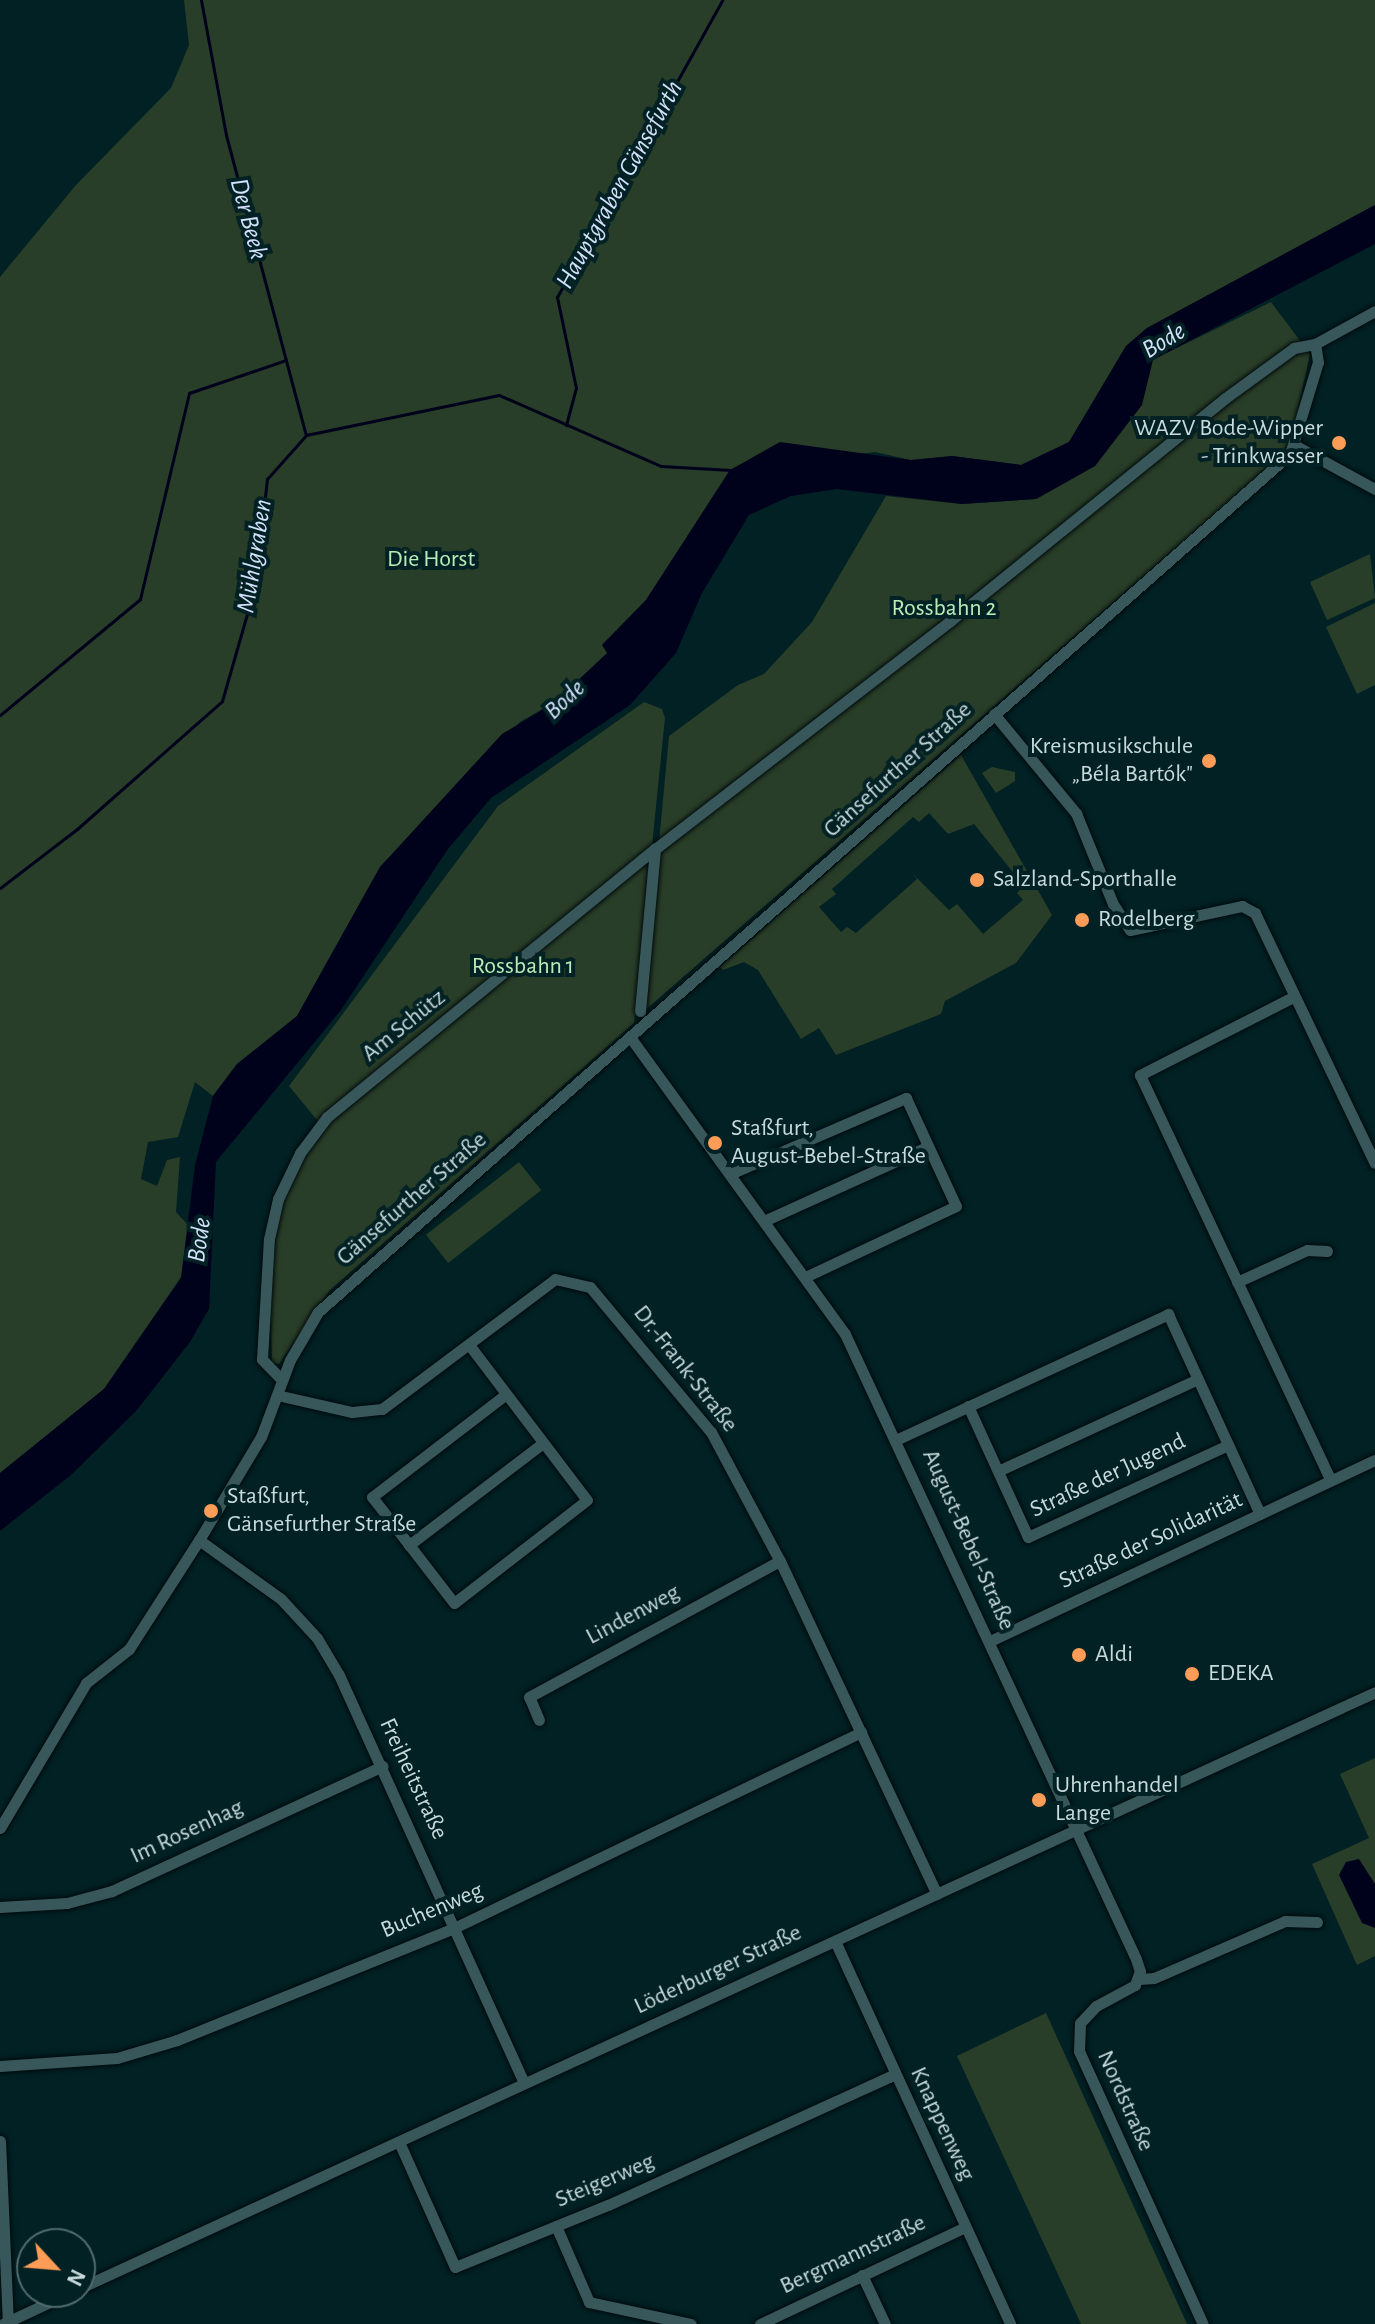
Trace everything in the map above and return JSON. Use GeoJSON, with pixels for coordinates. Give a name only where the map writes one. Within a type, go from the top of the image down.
{"type":"FeatureCollection","features":[{"type":"Feature","properties":{"kind":"street","name":"Am Schütz"},"geometry":{"type":"LineString","coordinates":[[282,1380],[262,1359],[266,1268],[278,1199],[300,1153],[327,1117],[655,849],[938,631],[1224,399],[1294,348],[1315,344],[1375,311]]}},
{"type":"Feature","properties":{"kind":"street"},"geometry":{"type":"LineString","coordinates":[[1315,344],[1318,362],[1296,446],[1375,489]]}},
{"type":"Feature","properties":{"kind":"street","name":"Gänsefurther Straße"},"geometry":{"type":"LineString","coordinates":[[0,1828],[86,1683],[129,1649],[199,1540],[261,1437],[282,1380],[305,1332],[335,1295],[1296,446]]}},
{"type":"Feature","properties":{"kind":"street"},"geometry":{"type":"LineString","coordinates":[[994,714],[1076,813],[1113,904],[1130,930],[1250,908],[1375,1163]]}},
{"type":"Feature","properties":{"kind":"street"},"geometry":{"type":"LineString","coordinates":[[640,1011],[655,849]]}},
{"type":"Feature","properties":{"kind":"street"},"geometry":{"type":"LineString","coordinates":[[1293,997],[1140,1075],[1331,1480]]}},
{"type":"Feature","properties":{"kind":"street","name":"August-Bebel-Straße"},"geometry":{"type":"LineString","coordinates":[[630,1037],[766,1220],[845,1334],[898,1439],[1075,1830]]}},
{"type":"Feature","properties":{"kind":"street"},"geometry":{"type":"LineString","coordinates":[[730,1174],[906,1098],[956,1206],[805,1277]]}},
{"type":"Feature","properties":{"kind":"street"},"geometry":{"type":"LineString","coordinates":[[766,1220],[927,1147]]}},
{"type":"Feature","properties":{"kind":"street"},"geometry":{"type":"LineString","coordinates":[[1237,1282],[1307,1250],[1327,1251]]}},
{"type":"Feature","properties":{"kind":"street","name":"Dr.-Frank-Straße"},"geometry":{"type":"LineString","coordinates":[[277,1395],[371,1413],[391,1406],[555,1279],[590,1287],[711,1432],[780,1561],[937,1894]]}},
{"type":"Feature","properties":{"kind":"street"},"geometry":{"type":"LineString","coordinates":[[898,1439],[1168,1314],[1260,1514]]}},
{"type":"Feature","properties":{"kind":"street"},"geometry":{"type":"LineString","coordinates":[[470,1346],[587,1500],[454,1603],[372,1497],[506,1394]]}},
{"type":"Feature","properties":{"kind":"street"},"geometry":{"type":"LineString","coordinates":[[998,1471],[1198,1379]]}},
{"type":"Feature","properties":{"kind":"street","name":"Straße der Jugend"},"geometry":{"type":"LineString","coordinates":[[968,1406],[1028,1537],[1228,1445]]}},
{"type":"Feature","properties":{"kind":"street"},"geometry":{"type":"LineString","coordinates":[[409,1545],[543,1443]]}},
{"type":"Feature","properties":{"kind":"street","name":"Straße der Solidarität"},"geometry":{"type":"LineString","coordinates":[[990,1641],[1375,1460]]}},
{"type":"Feature","properties":{"kind":"street","name":"Freiheitstraße"},"geometry":{"type":"LineString","coordinates":[[199,1540],[281,1599],[317,1638],[383,1766],[524,2083]]}},
{"type":"Feature","properties":{"kind":"street","name":"Lindenweg"},"geometry":{"type":"LineString","coordinates":[[539,1720],[529,1697],[780,1561]]}},
{"type":"Feature","properties":{"kind":"street","name":"Löderburger Straße"},"geometry":{"type":"LineString","coordinates":[[96,2281],[1375,1692]]}},
{"type":"Feature","properties":{"kind":"street","name":"Buchenweg"},"geometry":{"type":"LineString","coordinates":[[0,2066],[117,2058],[177,2040],[454,1928],[861,1732]]}},
{"type":"Feature","properties":{"kind":"street","name":"Im Rosenhag"},"geometry":{"type":"LineString","coordinates":[[0,1907],[67,1903],[112,1891],[383,1766]]}},
{"type":"Feature","properties":{"kind":"street"},"geometry":{"type":"LineString","coordinates":[[1075,1830],[1136,1959],[1139,1979]]}},
{"type":"Feature","properties":{"kind":"street","name":"Nordstraße"},"geometry":{"type":"LineString","coordinates":[[1203,2324],[1077,2042],[1088,2014],[1139,1979],[1154,1978],[1285,1921],[1317,1922]]}},
{"type":"Feature","properties":{"kind":"street","name":"Knappenweg"},"geometry":{"type":"LineString","coordinates":[[835,1941],[1010,2324]]}},
{"type":"Feature","properties":{"kind":"street","name":"Steigerweg"},"geometry":{"type":"LineString","coordinates":[[399,2142],[455,2267],[556,2226],[895,2074]]}},
{"type":"Feature","properties":{"kind":"street"},"geometry":{"type":"LineString","coordinates":[[0,2141],[5,2323],[37,2308]]}},
{"type":"Feature","properties":{"kind":"street"},"geometry":{"type":"LineString","coordinates":[[556,2226],[589,2302],[691,2324]]}},
{"type":"Feature","properties":{"kind":"street","name":"Bergmannstraße"},"geometry":{"type":"LineString","coordinates":[[759,2324],[965,2227]]}},
{"type":"Feature","properties":{"kind":"street"},"geometry":{"type":"LineString","coordinates":[[862,2275],[885,2324]]}},
{"type":"Feature","properties":{"kind":"green space","name":"Die Horst"},"geometry":{"type":"Polygon","coordinates":[[[184,0],[1375,0],[1375,205],[1147,328],[1126,346],[1069,442],[1021,465],[952,456],[911,460],[875,452],[730,470],[646,600],[602,645],[608,653],[555,702],[520,722],[380,867],[297,1016],[237,1064],[213,1096],[195,1082],[178,1137],[148,1142],[141,1179],[157,1186],[167,1160],[180,1157],[176,1212],[189,1226],[181,1277],[104,1389],[0,1473],[0,277],[76,185],[171,88],[189,45],[184,0]]]}},
{"type":"Feature","properties":{"kind":"green space","name":"Rossbahn 2"},"geometry":{"type":"Polygon","coordinates":[[[1271,302],[1310,354],[1289,449],[643,1012],[669,736],[738,685],[764,674],[812,622],[886,496],[962,504],[1036,499],[1095,466],[1141,405],[1152,360],[1271,302]]]}},
{"type":"Feature","properties":{"kind":"green space"},"geometry":{"type":"Polygon","coordinates":[[[1370,554],[1375,598],[1327,620],[1310,582],[1370,554]]]}},
{"type":"Feature","properties":{"kind":"green space"},"geometry":{"type":"Polygon","coordinates":[[[1375,603],[1375,685],[1357,694],[1326,627],[1375,603]]]}},
{"type":"Feature","properties":{"kind":"green space","name":"Rossbahn 1"},"geometry":{"type":"Polygon","coordinates":[[[644,702],[662,709],[665,718],[634,1023],[329,1291],[279,1364],[272,1363],[270,1280],[281,1204],[301,1155],[322,1126],[289,1086],[498,806],[644,702]]]}},
{"type":"Feature","properties":{"kind":"green space"},"geometry":{"type":"Polygon","coordinates":[[[961,755],[1052,915],[1016,963],[945,1001],[941,1014],[836,1055],[819,1028],[801,1039],[758,970],[744,962],[723,970],[720,967],[961,755]],[[929,813],[919,822],[913,817],[832,889],[836,894],[819,907],[841,932],[847,927],[856,933],[917,879],[912,873],[949,910],[957,904],[983,934],[1023,900],[1017,893],[1024,886],[974,824],[948,834],[929,813]]]}},
{"type":"Feature","properties":{"kind":"green space"},"geometry":{"type":"Polygon","coordinates":[[[992,767],[1015,772],[1015,781],[996,793],[982,773],[992,767]]]}},
{"type":"Feature","properties":{"kind":"green space"},"geometry":{"type":"Polygon","coordinates":[[[519,1162],[541,1190],[448,1263],[426,1235],[519,1162]]]}},
{"type":"Feature","properties":{"kind":"green space"},"geometry":{"type":"Polygon","coordinates":[[[1375,1758],[1375,1956],[1357,1965],[1312,1864],[1369,1838],[1340,1774],[1375,1758]]]}},
{"type":"Feature","properties":{"kind":"green space"},"geometry":{"type":"Polygon","coordinates":[[[1046,2013],[1187,2324],[1081,2324],[957,2056],[1046,2013]]]}},
{"type":"Feature","properties":{"kind":"water","name":"Bode"},"geometry":{"type":"Polygon","coordinates":[[[1375,205],[1375,244],[1153,360],[1142,405],[1095,466],[1036,499],[962,504],[837,489],[791,496],[749,515],[702,593],[676,653],[630,705],[491,798],[448,849],[341,1010],[216,1162],[209,1309],[190,1342],[137,1410],[71,1475],[0,1531],[0,1473],[104,1389],[181,1278],[195,1165],[213,1096],[237,1064],[297,1016],[380,867],[502,734],[555,702],[607,653],[602,645],[646,600],[730,470],[780,442],[911,460],[952,456],[1021,465],[1069,442],[1126,346],[1147,328],[1375,205]]]}},
{"type":"Feature","properties":{"kind":"water"},"geometry":{"type":"Polygon","coordinates":[[[1359,1859],[1375,1884],[1375,1928],[1362,1923],[1339,1875],[1346,1862],[1359,1859]]]}},
{"type":"Feature","properties":{"kind":"waterway","name":"Der Beek"},"geometry":{"type":"LineString","coordinates":[[201,0],[226,135],[306,435]]}},
{"type":"Feature","properties":{"kind":"waterway","name":"Hauptgraben Gänsefurth"},"geometry":{"type":"LineString","coordinates":[[566,425],[576,388],[557,297],[722,0]]}},
{"type":"Feature","properties":{"kind":"waterway"},"geometry":{"type":"LineString","coordinates":[[0,715],[140,599],[189,393],[286,360]]}},
{"type":"Feature","properties":{"kind":"waterway","name":"Mühlgraben"},"geometry":{"type":"LineString","coordinates":[[0,888],[77,829],[222,701],[255,586],[267,479],[306,435],[499,395],[661,466],[731,470]]}},
{"type":"Feature","properties":{"kind":"place","name":"WAZV Bode-Wipper - Trinkwasser"},"geometry":{"type":"Point","coordinates":[1339,443]}},
{"type":"Feature","properties":{"kind":"place","name":"Kreismusikschule „Béla Bartók\""},"geometry":{"type":"Point","coordinates":[1209,761]}},
{"type":"Feature","properties":{"kind":"place","name":"Salzland-Sporthalle"},"geometry":{"type":"Point","coordinates":[977,880]}},
{"type":"Feature","properties":{"kind":"place","name":"Rodelberg"},"geometry":{"type":"Point","coordinates":[1082,920]}},
{"type":"Feature","properties":{"kind":"place","name":"Staßfurt, August-Bebel-Straße"},"geometry":{"type":"Point","coordinates":[715,1143]}},
{"type":"Feature","properties":{"kind":"place","name":"Staßfurt, Gänsefurther Straße"},"geometry":{"type":"Point","coordinates":[211,1511]}},
{"type":"Feature","properties":{"kind":"place","name":"Aldi"},"geometry":{"type":"Point","coordinates":[1079,1655]}},
{"type":"Feature","properties":{"kind":"place","name":"EDEKA"},"geometry":{"type":"Point","coordinates":[1192,1674]}},
{"type":"Feature","properties":{"kind":"place","name":"Uhrenhandel Lange"},"geometry":{"type":"Point","coordinates":[1039,1800]}}]}
